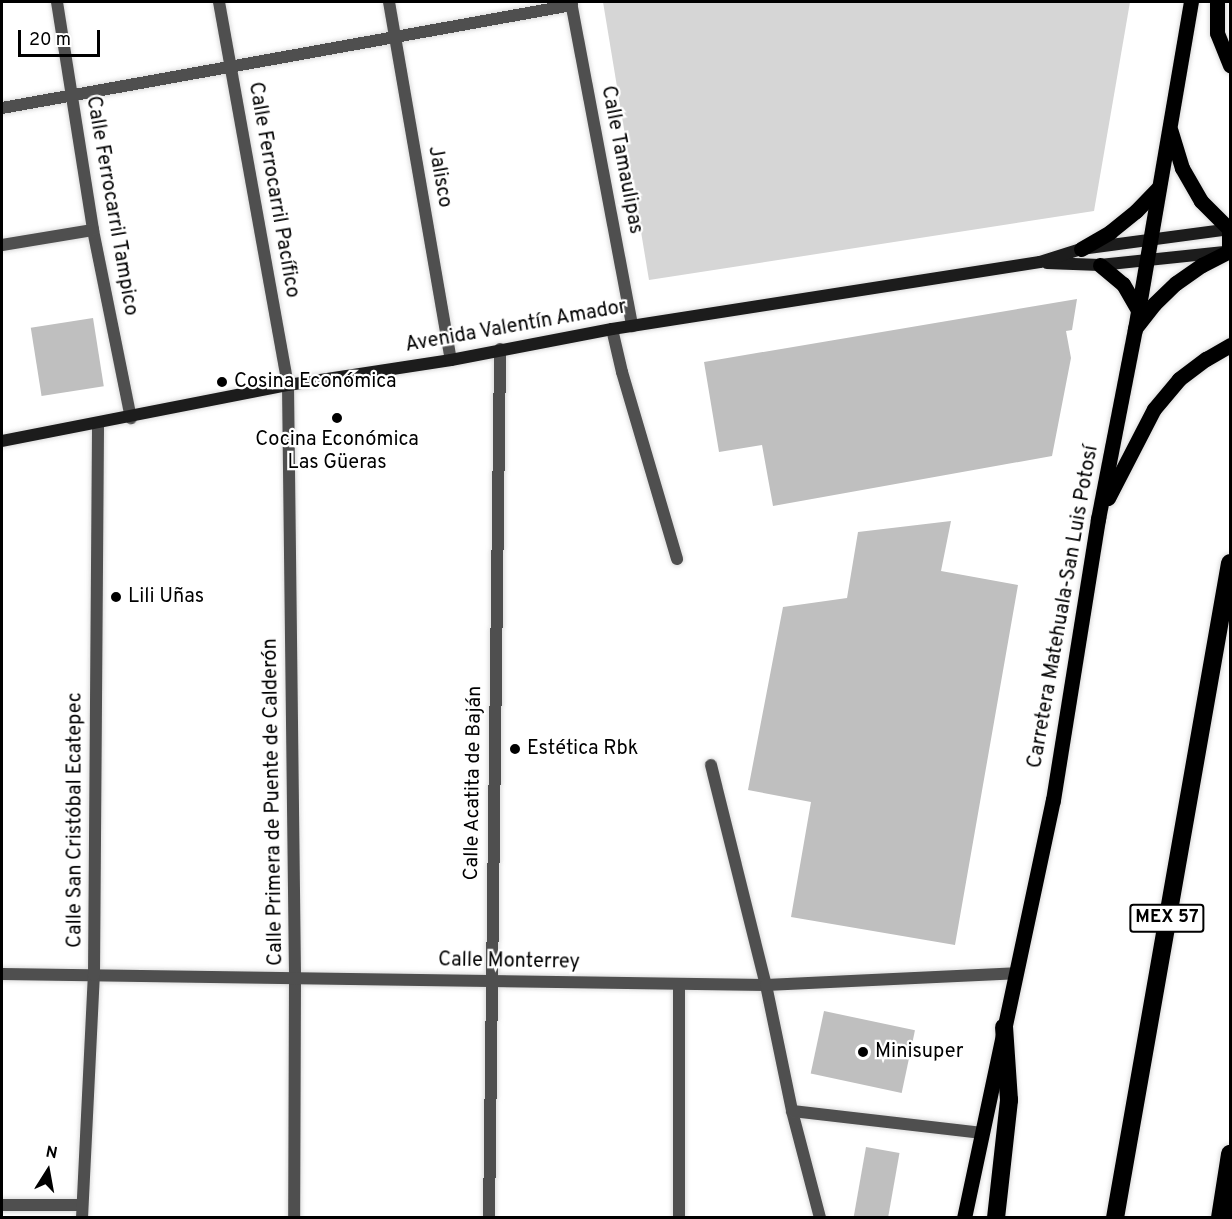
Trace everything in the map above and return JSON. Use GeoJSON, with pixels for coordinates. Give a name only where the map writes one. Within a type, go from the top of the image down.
{"type":"FeatureCollection","features":[{"type":"Feature","properties":{"kind":"highway","name":"MEX 57"},"geometry":{"type":"LineString","coordinates":[[1115,1218],[1230,563]]}},
{"type":"Feature","properties":{"kind":"highway"},"geometry":{"type":"LineString","coordinates":[[996,1218],[1009,1101],[1004,1027]]}},
{"type":"Feature","properties":{"kind":"highway"},"geometry":{"type":"LineString","coordinates":[[1220,1218],[1230,1154]]}},
{"type":"Feature","properties":{"kind":"main road","name":"Carretera Matehuala-San Luis Potosí"},"geometry":{"type":"LineString","coordinates":[[964,1218],[1053,800],[1098,519],[1135,329],[1191,2]]}},
{"type":"Feature","properties":{"kind":"main road"},"geometry":{"type":"LineString","coordinates":[[1217,2],[1217,33],[1230,66]]}},
{"type":"Feature","properties":{"kind":"main road"},"geometry":{"type":"LineString","coordinates":[[1135,329],[1154,304],[1176,283],[1202,265],[1230,251],[1230,229],[1202,201],[1182,168],[1170,130]]}},
{"type":"Feature","properties":{"kind":"main road"},"geometry":{"type":"LineString","coordinates":[[1081,249],[1110,232],[1136,211],[1158,188]]}},
{"type":"Feature","properties":{"kind":"main road"},"geometry":{"type":"LineString","coordinates":[[1100,265],[1123,284],[1138,310]]}},
{"type":"Feature","properties":{"kind":"main road"},"geometry":{"type":"LineString","coordinates":[[1098,519],[1154,409],[1179,379],[1230,345]]}},
{"type":"Feature","properties":{"kind":"street","name":"Calle Ferrocarril Tampico"},"geometry":{"type":"LineString","coordinates":[[57,2],[70,97],[93,230],[131,418]]}},
{"type":"Feature","properties":{"kind":"street","name":"Calle Ferrocarril Pacífico"},"geometry":{"type":"LineString","coordinates":[[219,2],[288,385]]}},
{"type":"Feature","properties":{"kind":"street","name":"Jalisco"},"geometry":{"type":"LineString","coordinates":[[389,2],[451,360]]}},
{"type":"Feature","properties":{"kind":"street"},"geometry":{"type":"LineString","coordinates":[[2,108],[231,66],[396,39],[572,3]]}},
{"type":"Feature","properties":{"kind":"street","name":"Calle Tamaulipas"},"geometry":{"type":"LineString","coordinates":[[572,3],[632,326]]}},
{"type":"Feature","properties":{"kind":"street","name":"Avenida Valentín Amador"},"geometry":{"type":"LineString","coordinates":[[2,441],[131,418],[288,385],[451,360],[612,329],[1040,262],[1081,249],[1230,229]]}},
{"type":"Feature","properties":{"kind":"street"},"geometry":{"type":"LineString","coordinates":[[2,245],[93,230]]}},
{"type":"Feature","properties":{"kind":"street","name":"Avenida Valentín Amador"},"geometry":{"type":"LineString","coordinates":[[1040,262],[1100,265],[1230,251]]}},
{"type":"Feature","properties":{"kind":"street"},"geometry":{"type":"LineString","coordinates":[[612,329],[622,372],[677,559]]}},
{"type":"Feature","properties":{"kind":"street","name":"Calle Acatita de Baján"},"geometry":{"type":"LineString","coordinates":[[489,1218],[500,349]]}},
{"type":"Feature","properties":{"kind":"street","name":"Calle Primera de Puente de Calderón"},"geometry":{"type":"LineString","coordinates":[[288,385],[295,978],[294,1218]]}},
{"type":"Feature","properties":{"kind":"street","name":"Calle San Cristóbal Ecatepec"},"geometry":{"type":"LineString","coordinates":[[82,1211],[94,975],[98,423]]}},
{"type":"Feature","properties":{"kind":"street"},"geometry":{"type":"LineString","coordinates":[[711,765],[766,985],[792,1111],[820,1218]]}},
{"type":"Feature","properties":{"kind":"street","name":"Calle Monterrey"},"geometry":{"type":"LineString","coordinates":[[2,974],[766,985],[1016,973]]}},
{"type":"Feature","properties":{"kind":"street"},"geometry":{"type":"LineString","coordinates":[[679,984],[679,1218]]}},
{"type":"Feature","properties":{"kind":"street"},"geometry":{"type":"LineString","coordinates":[[792,1111],[981,1132]]}},
{"type":"Feature","properties":{"kind":"street"},"geometry":{"type":"LineString","coordinates":[[2,1205],[82,1211]]}},
{"type":"Feature","properties":{"kind":"shaded area"},"geometry":{"type":"Polygon","coordinates":[[[603,2],[1130,2],[1094,211],[649,280],[603,2]]]}},
{"type":"Feature","properties":{"kind":"building"},"geometry":{"type":"Polygon","coordinates":[[[1077,299],[1072,330],[1066,331],[1071,358],[1052,456],[773,506],[762,445],[719,452],[704,362],[1077,299]]]}},
{"type":"Feature","properties":{"kind":"building"},"geometry":{"type":"Polygon","coordinates":[[[93,318],[104,386],[42,396],[31,328],[93,318]]]}},
{"type":"Feature","properties":{"kind":"building"},"geometry":{"type":"Polygon","coordinates":[[[951,521],[941,571],[1018,585],[955,945],[791,917],[811,802],[748,790],[783,607],[847,598],[858,532],[951,521]]]}},
{"type":"Feature","properties":{"kind":"building","name":"Minisuper"},"geometry":{"type":"Polygon","coordinates":[[[824,1011],[915,1030],[902,1093],[811,1074],[824,1011]]]}},
{"type":"Feature","properties":{"kind":"building"},"geometry":{"type":"Polygon","coordinates":[[[866,1147],[899,1153],[888,1218],[853,1218],[866,1147]]]}},
{"type":"Feature","properties":{"kind":"place","name":"Cosina Económica"},"geometry":{"type":"Point","coordinates":[222,382]}},
{"type":"Feature","properties":{"kind":"place","name":"Cocina Económica Las Güeras"},"geometry":{"type":"Point","coordinates":[337,418]}},
{"type":"Feature","properties":{"kind":"place","name":"Lili Uñas"},"geometry":{"type":"Point","coordinates":[116,597]}},
{"type":"Feature","properties":{"kind":"place","name":"Estética Rbk"},"geometry":{"type":"Point","coordinates":[515,749]}},
{"type":"Feature","properties":{"kind":"place","name":"Minisuper"},"geometry":{"type":"Point","coordinates":[863,1052]}}]}
